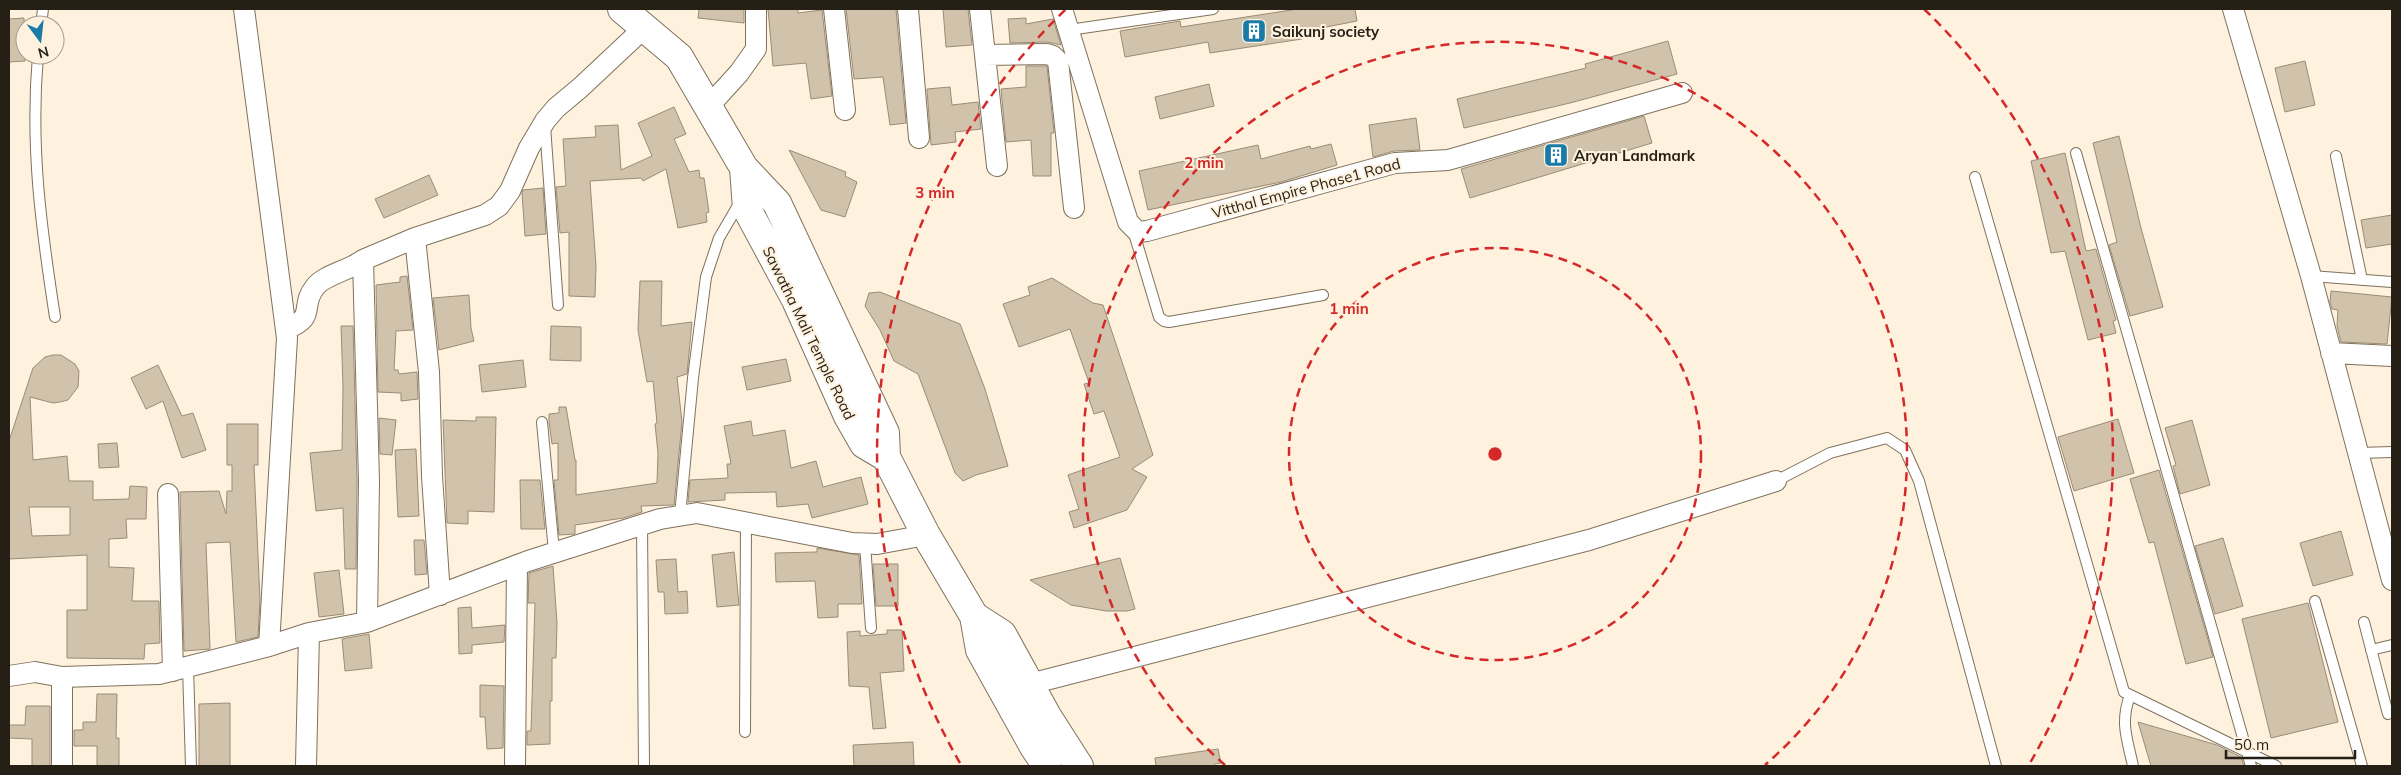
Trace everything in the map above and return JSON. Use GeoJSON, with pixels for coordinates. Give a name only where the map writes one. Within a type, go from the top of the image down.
{"type":"FeatureCollection","features":[{"type":"Feature","properties":{"kind":"street"},"geometry":{"type":"LineString","coordinates":[[244,9],[286,330],[269,646]]}},
{"type":"Feature","properties":{"kind":"street","name":"Sawatha Mali Temple Road"},"geometry":{"type":"LineString","coordinates":[[622,9],[679,58],[709,106],[745,180],[777,203],[885,433],[886,457],[926,535],[974,616],[980,650],[1034,747],[1047,766]]}},
{"type":"Feature","properties":{"kind":"street"},"geometry":{"type":"LineString","coordinates":[[709,106],[739,73],[756,49],[756,9]]}},
{"type":"Feature","properties":{"kind":"street"},"geometry":{"type":"LineString","coordinates":[[834,9],[845,110]]}},
{"type":"Feature","properties":{"kind":"street"},"geometry":{"type":"LineString","coordinates":[[908,9],[919,138]]}},
{"type":"Feature","properties":{"kind":"street"},"geometry":{"type":"LineString","coordinates":[[980,9],[997,166]]}},
{"type":"Feature","properties":{"kind":"street"},"geometry":{"type":"LineString","coordinates":[[1062,9],[1128,222],[1133,229]]}},
{"type":"Feature","properties":{"kind":"street"},"geometry":{"type":"LineString","coordinates":[[2233,9],[2311,276],[2358,454],[2387,544],[2392,580]]}},
{"type":"Feature","properties":{"kind":"street"},"geometry":{"type":"LineString","coordinates":[[286,330],[300,324],[305,318],[311,293],[315,286],[352,268],[363,260],[415,238],[485,215],[499,206],[510,191],[529,148],[545,121],[556,108],[644,28]]}},
{"type":"Feature","properties":{"kind":"street"},"geometry":{"type":"LineString","coordinates":[[985,55],[1047,54],[1053,56],[1058,62],[1074,208]]}},
{"type":"Feature","properties":{"kind":"street","name":"Vitthal Empire Phase1 Road"},"geometry":{"type":"LineString","coordinates":[[1133,229],[1138,232],[1147,231],[1395,163],[1448,160],[1682,94]]}},
{"type":"Feature","properties":{"kind":"street"},"geometry":{"type":"LineString","coordinates":[[415,238],[429,372],[432,476],[440,595]]}},
{"type":"Feature","properties":{"kind":"street"},"geometry":{"type":"LineString","coordinates":[[363,260],[369,481],[367,622]]}},
{"type":"Feature","properties":{"kind":"street"},"geometry":{"type":"LineString","coordinates":[[2331,353],[2392,356]]}},
{"type":"Feature","properties":{"kind":"street"},"geometry":{"type":"LineString","coordinates":[[1030,684],[1589,540],[1776,481]]}},
{"type":"Feature","properties":{"kind":"street"},"geometry":{"type":"LineString","coordinates":[[168,494],[180,669]]}},
{"type":"Feature","properties":{"kind":"street"},"geometry":{"type":"LineString","coordinates":[[9,676],[35,672],[62,677],[159,674],[180,669],[269,646],[309,633],[367,622],[554,552],[642,524],[680,515],[698,514],[852,543],[878,544],[926,535]]}},
{"type":"Feature","properties":{"kind":"street"},"geometry":{"type":"LineString","coordinates":[[515,766],[517,565]]}},
{"type":"Feature","properties":{"kind":"street","name":"Sawatha Mali Temple Road"},"geometry":{"type":"LineString","coordinates":[[974,616],[1002,634],[1079,766]]}},
{"type":"Feature","properties":{"kind":"street"},"geometry":{"type":"LineString","coordinates":[[306,766],[309,633]]}},
{"type":"Feature","properties":{"kind":"street"},"geometry":{"type":"LineString","coordinates":[[62,677],[62,766]]}},
{"type":"Feature","properties":{"kind":"lane"},"geometry":{"type":"LineString","coordinates":[[1069,30],[1175,11],[1213,9]]}},
{"type":"Feature","properties":{"kind":"lane"},"geometry":{"type":"LineString","coordinates":[[37,65],[34,101],[36,173],[55,317]]}},
{"type":"Feature","properties":{"kind":"lane"},"geometry":{"type":"LineString","coordinates":[[545,121],[558,305]]}},
{"type":"Feature","properties":{"kind":"lane"},"geometry":{"type":"LineString","coordinates":[[2076,153],[2252,766]]}},
{"type":"Feature","properties":{"kind":"lane"},"geometry":{"type":"LineString","coordinates":[[2336,156],[2362,280]]}},
{"type":"Feature","properties":{"kind":"lane"},"geometry":{"type":"LineString","coordinates":[[1975,177],[2124,692],[2276,766]]}},
{"type":"Feature","properties":{"kind":"lane"},"geometry":{"type":"LineString","coordinates":[[680,515],[690,406],[706,277],[719,238],[745,180]]}},
{"type":"Feature","properties":{"kind":"lane"},"geometry":{"type":"LineString","coordinates":[[1133,229],[1159,317],[1164,321],[1169,322],[1323,295]]}},
{"type":"Feature","properties":{"kind":"lane"},"geometry":{"type":"LineString","coordinates":[[2311,276],[2392,282]]}},
{"type":"Feature","properties":{"kind":"lane"},"geometry":{"type":"LineString","coordinates":[[542,422],[554,552]]}},
{"type":"Feature","properties":{"kind":"lane"},"geometry":{"type":"LineString","coordinates":[[1776,481],[1830,453],[1887,438],[1904,450],[1919,481],[1996,766]]}},
{"type":"Feature","properties":{"kind":"lane"},"geometry":{"type":"LineString","coordinates":[[2358,454],[2392,452]]}},
{"type":"Feature","properties":{"kind":"lane"},"geometry":{"type":"LineString","coordinates":[[745,732],[746,522]]}},
{"type":"Feature","properties":{"kind":"lane"},"geometry":{"type":"LineString","coordinates":[[642,524],[644,766]]}},
{"type":"Feature","properties":{"kind":"lane"},"geometry":{"type":"LineString","coordinates":[[865,544],[870,628]]}},
{"type":"Feature","properties":{"kind":"lane"},"geometry":{"type":"LineString","coordinates":[[2315,601],[2362,766]]}},
{"type":"Feature","properties":{"kind":"lane"},"geometry":{"type":"LineString","coordinates":[[2364,622],[2388,714]]}},
{"type":"Feature","properties":{"kind":"lane"},"geometry":{"type":"LineString","coordinates":[[2371,650],[2392,645]]}},
{"type":"Feature","properties":{"kind":"lane"},"geometry":{"type":"LineString","coordinates":[[180,669],[191,766]]}},
{"type":"Feature","properties":{"kind":"lane"},"geometry":{"type":"LineString","coordinates":[[2130,695],[2124,713],[2124,725],[2133,766]]}},
{"type":"Feature","properties":{"kind":"building"},"geometry":{"type":"Polygon","coordinates":[[[699,9],[744,9],[744,23],[698,18],[699,9]]]}},
{"type":"Feature","properties":{"kind":"building"},"geometry":{"type":"Polygon","coordinates":[[[768,9],[798,9],[798,13],[822,10],[832,96],[811,99],[806,63],[773,66],[768,9]]]}},
{"type":"Feature","properties":{"kind":"building"},"geometry":{"type":"Polygon","coordinates":[[[846,9],[896,9],[906,123],[890,125],[883,77],[854,79],[846,9]]]}},
{"type":"Feature","properties":{"kind":"building"},"geometry":{"type":"Polygon","coordinates":[[[943,9],[968,9],[972,45],[946,47],[943,9]]]}},
{"type":"Feature","properties":{"kind":"building"},"geometry":{"type":"Polygon","coordinates":[[[1298,9],[1355,9],[1357,21],[1301,32],[1302,39],[1210,53],[1208,42],[1125,57],[1120,31],[1180,21],[1181,27],[1298,9]]]}},
{"type":"Feature","properties":{"kind":"building"},"geometry":{"type":"Polygon","coordinates":[[[1026,18],[1026,24],[1053,19],[1061,45],[1047,42],[1010,43],[1008,19],[1026,18]]]}},
{"type":"Feature","properties":{"kind":"building"},"geometry":{"type":"Polygon","coordinates":[[[9,19],[15,19],[15,62],[9,62],[9,19]]]}},
{"type":"Feature","properties":{"kind":"building"},"geometry":{"type":"Polygon","coordinates":[[[1668,41],[1677,74],[1570,103],[1464,128],[1457,99],[1586,68],[1585,64],[1668,41]]]}},
{"type":"Feature","properties":{"kind":"building"},"geometry":{"type":"Polygon","coordinates":[[[2305,61],[2315,105],[2285,112],[2275,68],[2305,61]]]}},
{"type":"Feature","properties":{"kind":"building"},"geometry":{"type":"Polygon","coordinates":[[[1026,66],[1047,66],[1054,133],[1051,133],[1051,176],[1033,176],[1031,140],[1006,142],[1001,89],[1026,87],[1026,66]]]}},
{"type":"Feature","properties":{"kind":"building"},"geometry":{"type":"Polygon","coordinates":[[[1209,84],[1214,106],[1160,119],[1155,97],[1209,84]]]}},
{"type":"Feature","properties":{"kind":"building"},"geometry":{"type":"Polygon","coordinates":[[[950,87],[952,105],[978,102],[981,129],[955,132],[956,142],[931,145],[927,89],[950,87]]]}},
{"type":"Feature","properties":{"kind":"building"},"geometry":{"type":"Polygon","coordinates":[[[674,107],[686,134],[674,139],[689,172],[699,170],[700,178],[704,178],[709,212],[706,213],[707,222],[678,228],[666,169],[643,181],[641,178],[590,181],[596,266],[595,297],[569,296],[569,232],[560,233],[556,187],[566,186],[563,139],[596,137],[595,126],[618,125],[621,170],[652,156],[638,123],[674,107]]]}},
{"type":"Feature","properties":{"kind":"building","name":"Aryan Landmark"},"geometry":{"type":"Polygon","coordinates":[[[1644,116],[1652,143],[1470,198],[1461,169],[1644,116]]]}},
{"type":"Feature","properties":{"kind":"building"},"geometry":{"type":"Polygon","coordinates":[[[1416,118],[1420,150],[1394,151],[1373,157],[1369,125],[1416,118]]]}},
{"type":"Feature","properties":{"kind":"building"},"geometry":{"type":"Polygon","coordinates":[[[2119,136],[2141,228],[2163,307],[2130,316],[2109,245],[2117,242],[2093,143],[2119,136]]]}},
{"type":"Feature","properties":{"kind":"building"},"geometry":{"type":"Polygon","coordinates":[[[1331,144],[1337,165],[1281,182],[1148,210],[1139,171],[1258,145],[1261,159],[1310,146],[1311,149],[1331,144]]]}},
{"type":"Feature","properties":{"kind":"building"},"geometry":{"type":"Polygon","coordinates":[[[789,150],[846,172],[845,176],[857,182],[845,217],[821,210],[789,150]]]}},
{"type":"Feature","properties":{"kind":"building"},"geometry":{"type":"Polygon","coordinates":[[[2065,153],[2086,251],[2096,249],[2116,320],[2113,321],[2116,333],[2088,340],[2065,251],[2051,253],[2031,161],[2065,153]]]}},
{"type":"Feature","properties":{"kind":"building"},"geometry":{"type":"Polygon","coordinates":[[[429,175],[438,195],[384,218],[375,199],[429,175]]]}},
{"type":"Feature","properties":{"kind":"building"},"geometry":{"type":"Polygon","coordinates":[[[543,188],[546,234],[525,236],[523,190],[543,188]]]}},
{"type":"Feature","properties":{"kind":"building"},"geometry":{"type":"Polygon","coordinates":[[[2392,215],[2392,244],[2366,248],[2361,220],[2392,215]]]}},
{"type":"Feature","properties":{"kind":"building"},"geometry":{"type":"Polygon","coordinates":[[[407,276],[413,330],[396,331],[394,370],[398,370],[399,374],[417,372],[418,399],[401,401],[401,393],[378,392],[376,285],[400,282],[400,277],[407,276]]]}},
{"type":"Feature","properties":{"kind":"building"},"geometry":{"type":"Polygon","coordinates":[[[1052,278],[1093,303],[1103,305],[1153,455],[1132,469],[1147,477],[1127,510],[1074,528],[1069,512],[1079,509],[1068,475],[1120,457],[1104,411],[1094,414],[1084,384],[1089,383],[1070,329],[1019,347],[1003,304],[1030,295],[1028,287],[1052,278]]]}},
{"type":"Feature","properties":{"kind":"building"},"geometry":{"type":"Polygon","coordinates":[[[640,281],[662,281],[661,326],[692,322],[687,374],[677,377],[682,422],[674,505],[641,506],[642,512],[624,518],[575,525],[575,534],[559,535],[554,480],[558,480],[558,443],[552,444],[549,414],[559,413],[559,407],[566,407],[576,460],[576,495],[657,483],[658,453],[655,424],[657,423],[653,381],[647,382],[638,330],[640,281]]]}},
{"type":"Feature","properties":{"kind":"building"},"geometry":{"type":"Polygon","coordinates":[[[2331,291],[2392,297],[2387,344],[2341,342],[2337,326],[2338,310],[2332,309],[2330,302],[2331,291]]]}},
{"type":"Feature","properties":{"kind":"building"},"geometry":{"type":"Polygon","coordinates":[[[880,292],[960,324],[985,389],[1008,466],[976,475],[963,481],[955,473],[918,374],[894,361],[880,330],[865,306],[869,293],[880,292]]]}},
{"type":"Feature","properties":{"kind":"building"},"geometry":{"type":"Polygon","coordinates":[[[469,295],[471,328],[474,341],[439,350],[433,298],[469,295]]]}},
{"type":"Feature","properties":{"kind":"building"},"geometry":{"type":"Polygon","coordinates":[[[341,326],[353,326],[357,481],[356,569],[345,569],[343,508],[316,511],[310,453],[342,450],[343,386],[341,326]]]}},
{"type":"Feature","properties":{"kind":"building"},"geometry":{"type":"Polygon","coordinates":[[[551,326],[581,327],[581,361],[550,360],[551,326]]]}},
{"type":"Feature","properties":{"kind":"building"},"geometry":{"type":"Polygon","coordinates":[[[61,355],[75,364],[79,371],[78,387],[68,400],[60,402],[53,403],[30,397],[33,460],[67,456],[69,481],[93,481],[93,500],[129,499],[130,486],[147,487],[146,519],[126,519],[127,538],[109,539],[109,567],[134,568],[132,601],[159,601],[160,643],[145,644],[144,659],[67,658],[67,610],[87,610],[87,555],[9,559],[9,441],[33,368],[45,357],[61,355]],[[29,507],[32,536],[70,535],[70,507],[29,507]]]}},
{"type":"Feature","properties":{"kind":"building"},"geometry":{"type":"Polygon","coordinates":[[[786,359],[791,381],[747,390],[742,367],[786,359]]]}},
{"type":"Feature","properties":{"kind":"building"},"geometry":{"type":"Polygon","coordinates":[[[523,360],[526,387],[482,392],[479,365],[523,360]]]}},
{"type":"Feature","properties":{"kind":"building"},"geometry":{"type":"Polygon","coordinates":[[[158,365],[182,416],[193,413],[206,450],[182,458],[163,401],[146,409],[131,378],[158,365]]]}},
{"type":"Feature","properties":{"kind":"building"},"geometry":{"type":"Polygon","coordinates":[[[476,417],[496,417],[494,512],[468,511],[468,524],[447,523],[443,420],[476,421],[476,417]]]}},
{"type":"Feature","properties":{"kind":"building"},"geometry":{"type":"Polygon","coordinates":[[[379,418],[396,420],[392,455],[380,454],[379,418]]]}},
{"type":"Feature","properties":{"kind":"building"},"geometry":{"type":"Polygon","coordinates":[[[2118,419],[2134,473],[2074,491],[2058,437],[2118,419]]]}},
{"type":"Feature","properties":{"kind":"building"},"geometry":{"type":"Polygon","coordinates":[[[2192,420],[2210,485],[2180,494],[2173,466],[2176,465],[2165,428],[2192,420]]]}},
{"type":"Feature","properties":{"kind":"building"},"geometry":{"type":"Polygon","coordinates":[[[751,421],[753,436],[785,430],[791,468],[816,461],[823,487],[861,477],[868,504],[812,518],[808,504],[777,507],[776,492],[725,493],[725,500],[688,502],[690,480],[728,478],[727,464],[731,464],[724,426],[751,421]]]}},
{"type":"Feature","properties":{"kind":"building"},"geometry":{"type":"Polygon","coordinates":[[[227,424],[258,424],[258,465],[254,465],[260,600],[258,637],[236,642],[230,542],[206,543],[210,649],[184,651],[180,492],[219,491],[226,514],[227,491],[232,491],[232,465],[227,465],[227,424]]]}},
{"type":"Feature","properties":{"kind":"building"},"geometry":{"type":"Polygon","coordinates":[[[117,443],[119,467],[99,468],[98,444],[117,443]]]}},
{"type":"Feature","properties":{"kind":"building"},"geometry":{"type":"Polygon","coordinates":[[[416,449],[419,516],[398,517],[395,450],[416,449]]]}},
{"type":"Feature","properties":{"kind":"building"},"geometry":{"type":"Polygon","coordinates":[[[2159,470],[2213,657],[2186,664],[2154,542],[2149,543],[2130,479],[2159,470]]]}},
{"type":"Feature","properties":{"kind":"building"},"geometry":{"type":"Polygon","coordinates":[[[520,480],[540,480],[545,529],[521,529],[520,480]]]}},
{"type":"Feature","properties":{"kind":"building"},"geometry":{"type":"Polygon","coordinates":[[[2341,531],[2353,575],[2313,586],[2300,543],[2341,531]]]}},
{"type":"Feature","properties":{"kind":"building"},"geometry":{"type":"Polygon","coordinates":[[[2223,538],[2243,606],[2215,614],[2195,546],[2223,538]]]}},
{"type":"Feature","properties":{"kind":"building"},"geometry":{"type":"Polygon","coordinates":[[[414,540],[424,540],[427,574],[415,575],[414,540]]]}},
{"type":"Feature","properties":{"kind":"building"},"geometry":{"type":"Polygon","coordinates":[[[817,548],[859,555],[862,604],[838,604],[838,617],[818,618],[815,581],[776,582],[775,553],[817,552],[817,548]]]}},
{"type":"Feature","properties":{"kind":"building"},"geometry":{"type":"Polygon","coordinates":[[[734,552],[739,605],[717,607],[712,555],[734,552]]]}},
{"type":"Feature","properties":{"kind":"building"},"geometry":{"type":"Polygon","coordinates":[[[1120,558],[1135,609],[1106,611],[1071,605],[1030,580],[1120,558]]]}},
{"type":"Feature","properties":{"kind":"building"},"geometry":{"type":"Polygon","coordinates":[[[676,559],[678,592],[687,591],[688,613],[665,614],[664,592],[658,592],[656,560],[676,559]]]}},
{"type":"Feature","properties":{"kind":"building"},"geometry":{"type":"Polygon","coordinates":[[[873,564],[898,564],[898,606],[876,606],[873,564]]]}},
{"type":"Feature","properties":{"kind":"building"},"geometry":{"type":"Polygon","coordinates":[[[553,566],[557,623],[556,658],[552,658],[550,744],[527,745],[527,731],[531,731],[535,603],[528,603],[529,573],[553,566]]]}},
{"type":"Feature","properties":{"kind":"building"},"geometry":{"type":"Polygon","coordinates":[[[339,570],[344,614],[319,617],[314,573],[339,570]]]}},
{"type":"Feature","properties":{"kind":"building"},"geometry":{"type":"Polygon","coordinates":[[[2308,603],[2338,722],[2271,738],[2242,619],[2308,603]]]}},
{"type":"Feature","properties":{"kind":"building"},"geometry":{"type":"Polygon","coordinates":[[[471,607],[472,628],[505,625],[504,642],[472,645],[472,653],[459,654],[458,608],[471,607]]]}},
{"type":"Feature","properties":{"kind":"building"},"geometry":{"type":"Polygon","coordinates":[[[887,630],[902,630],[904,671],[880,673],[886,728],[873,729],[869,687],[849,686],[847,632],[860,631],[860,636],[887,634],[887,630]]]}},
{"type":"Feature","properties":{"kind":"building"},"geometry":{"type":"Polygon","coordinates":[[[369,634],[372,668],[345,671],[342,639],[369,634]]]}},
{"type":"Feature","properties":{"kind":"building"},"geometry":{"type":"Polygon","coordinates":[[[480,685],[504,686],[503,748],[487,749],[485,717],[480,717],[480,685]]]}},
{"type":"Feature","properties":{"kind":"building"},"geometry":{"type":"Polygon","coordinates":[[[97,694],[117,694],[116,738],[119,738],[119,766],[97,766],[97,746],[74,746],[74,730],[83,730],[83,722],[96,722],[97,694]]]}},
{"type":"Feature","properties":{"kind":"building"},"geometry":{"type":"Polygon","coordinates":[[[230,703],[230,766],[199,766],[199,704],[230,703]]]}},
{"type":"Feature","properties":{"kind":"building"},"geometry":{"type":"Polygon","coordinates":[[[26,706],[50,706],[50,766],[32,766],[32,739],[9,738],[9,725],[25,725],[26,706]]]}},
{"type":"Feature","properties":{"kind":"building"},"geometry":{"type":"Polygon","coordinates":[[[2138,722],[2217,745],[2241,757],[2244,766],[2151,766],[2138,722]]]}},
{"type":"Feature","properties":{"kind":"building"},"geometry":{"type":"Polygon","coordinates":[[[913,742],[914,766],[854,766],[853,745],[913,742]]]}},
{"type":"Feature","properties":{"kind":"building"},"geometry":{"type":"Polygon","coordinates":[[[1218,749],[1221,763],[1214,766],[1156,766],[1155,758],[1218,749]]]}},
{"type":"Feature","properties":{"kind":"place","name":"Saikunj society"},"geometry":{"type":"Point","coordinates":[1254,31]}},
{"type":"Feature","properties":{"kind":"place","name":"Aryan Landmark"},"geometry":{"type":"Point","coordinates":[1556,155]}}]}
